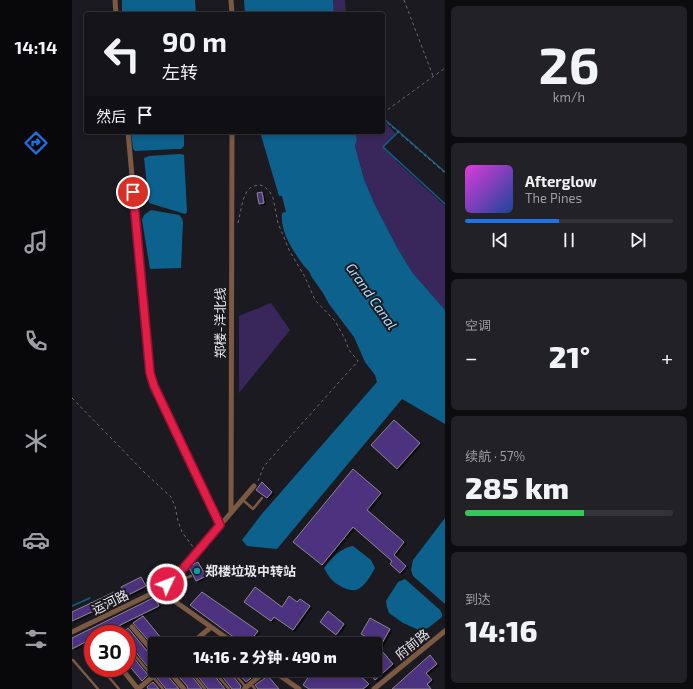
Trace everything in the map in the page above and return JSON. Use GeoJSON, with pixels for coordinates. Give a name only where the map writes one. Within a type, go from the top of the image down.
{"type":"FeatureCollection","features":[{"type":"Feature","properties":{"kind":"street"},"geometry":{"type":"LineString","coordinates":[[115,0],[116,12]]}},
{"type":"Feature","properties":{"kind":"street"},"geometry":{"type":"LineString","coordinates":[[232,0],[232,12]]}},
{"type":"Feature","properties":{"kind":"street"},"geometry":{"type":"LineString","coordinates":[[128,134],[150,373],[154,386],[220,525]]}},
{"type":"Feature","properties":{"kind":"street","name":"郑楼-洋北线"},"geometry":{"type":"LineString","coordinates":[[230,513],[232,134]]}},
{"type":"Feature","properties":{"kind":"street","name":"运河路"},"geometry":{"type":"LineString","coordinates":[[72,632],[159,590],[175,578],[254,486]]}},
{"type":"Feature","properties":{"kind":"street"},"geometry":{"type":"LineString","coordinates":[[159,590],[225,637]]}},
{"type":"Feature","properties":{"kind":"street"},"geometry":{"type":"LineString","coordinates":[[199,637],[211,627]]}},
{"type":"Feature","properties":{"kind":"street","name":"府前路"},"geometry":{"type":"LineString","coordinates":[[374,689],[445,631]]}},
{"type":"Feature","properties":{"kind":"street"},"geometry":{"type":"LineString","coordinates":[[136,632],[148,646]]}},
{"type":"Feature","properties":{"kind":"street"},"geometry":{"type":"LineString","coordinates":[[128,677],[138,689],[153,677]]}},
{"type":"Feature","properties":{"kind":"street"},"geometry":{"type":"LineString","coordinates":[[174,677],[184,689]]}},
{"type":"Feature","properties":{"kind":"street"},"geometry":{"type":"LineString","coordinates":[[245,688],[259,677]]}},
{"type":"Feature","properties":{"kind":"street"},"geometry":{"type":"LineString","coordinates":[[282,677],[300,689]]}},
{"type":"Feature","properties":{"kind":"lane"},"geometry":{"type":"LineString","coordinates":[[242,499],[253,509],[262,498]]}},
{"type":"Feature","properties":{"kind":"lane"},"geometry":{"type":"LineString","coordinates":[[175,578],[183,579],[192,576]]}},
{"type":"Feature","properties":{"kind":"lane"},"geometry":{"type":"LineString","coordinates":[[136,657],[148,671]]}},
{"type":"Feature","properties":{"kind":"lane"},"geometry":{"type":"LineString","coordinates":[[73,660],[98,689]]}},
{"type":"Feature","properties":{"kind":"lane"},"geometry":{"type":"LineString","coordinates":[[109,677],[119,689]]}},
{"type":"Feature","properties":{"kind":"lane"},"geometry":{"type":"LineString","coordinates":[[153,677],[163,689]]}},
{"type":"Feature","properties":{"kind":"lane"},"geometry":{"type":"LineString","coordinates":[[196,677],[206,689]]}},
{"type":"Feature","properties":{"kind":"lane"},"geometry":{"type":"LineString","coordinates":[[219,677],[229,689]]}},
{"type":"Feature","properties":{"kind":"lane"},"geometry":{"type":"LineString","coordinates":[[236,677],[245,688]]}},
{"type":"Feature","properties":{"kind":"lane"},"geometry":{"type":"LineString","coordinates":[[251,684],[255,689]]}},
{"type":"Feature","properties":{"kind":"path"},"geometry":{"type":"LineString","coordinates":[[404,0],[433,76]]}},
{"type":"Feature","properties":{"kind":"path"},"geometry":{"type":"LineString","coordinates":[[385,112],[445,68]]}},
{"type":"Feature","properties":{"kind":"path"},"geometry":{"type":"LineString","coordinates":[[385,121],[445,173]]}},
{"type":"Feature","properties":{"kind":"path"},"geometry":{"type":"LineString","coordinates":[[236,229],[243,200],[247,191],[254,186],[260,185],[270,192],[273,198],[278,223],[289,250],[307,281],[315,300],[335,321],[349,350],[358,361],[264,466],[259,480],[254,486]]}},
{"type":"Feature","properties":{"kind":"path"},"geometry":{"type":"LineString","coordinates":[[72,398],[171,497],[182,532],[198,552]]}},
{"type":"Feature","properties":{"kind":"shaded area"},"geometry":{"type":"Polygon","coordinates":[[[333,0],[345,0],[346,12],[334,12],[333,0]]]}},
{"type":"Feature","properties":{"kind":"shaded area"},"geometry":{"type":"Polygon","coordinates":[[[385,122],[396,134],[383,147],[395,158],[397,162],[445,206],[445,310],[412,272],[375,205],[364,179],[355,146],[357,140],[356,134],[385,134],[385,122]]]}},
{"type":"Feature","properties":{"kind":"shaded area"},"geometry":{"type":"Polygon","coordinates":[[[271,303],[290,330],[239,393],[239,316],[271,303]]]}},
{"type":"Feature","properties":{"kind":"water"},"geometry":{"type":"Polygon","coordinates":[[[122,0],[195,0],[196,12],[122,12],[122,0]]]}},
{"type":"Feature","properties":{"kind":"water"},"geometry":{"type":"Polygon","coordinates":[[[244,0],[333,0],[334,12],[245,12],[244,0]]]}},
{"type":"Feature","properties":{"kind":"water"},"geometry":{"type":"Polygon","coordinates":[[[131,134],[184,134],[184,146],[181,149],[135,151],[133,149],[131,134]]]}},
{"type":"Feature","properties":{"kind":"water","name":"Grand Canal"},"geometry":{"type":"Polygon","coordinates":[[[261,134],[356,134],[357,140],[355,146],[364,179],[375,205],[412,272],[445,310],[445,424],[402,399],[277,549],[247,546],[242,540],[261,515],[377,382],[375,375],[365,362],[354,337],[329,304],[309,271],[304,266],[288,241],[282,220],[282,213],[286,212],[282,196],[279,196],[261,134]]]}},
{"type":"Feature","properties":{"kind":"water"},"geometry":{"type":"Polygon","coordinates":[[[184,155],[187,212],[185,214],[149,203],[144,158],[149,156],[184,155]]]}},
{"type":"Feature","properties":{"kind":"water"},"geometry":{"type":"Polygon","coordinates":[[[151,210],[179,215],[182,218],[181,268],[150,269],[142,220],[144,215],[151,210]]]}},
{"type":"Feature","properties":{"kind":"water"},"geometry":{"type":"Polygon","coordinates":[[[445,518],[445,604],[413,576],[411,570],[413,560],[445,518]]]}},
{"type":"Feature","properties":{"kind":"water"},"geometry":{"type":"Polygon","coordinates":[[[353,546],[371,560],[375,568],[365,584],[356,590],[346,589],[336,583],[327,574],[324,568],[340,551],[353,546]]]}},
{"type":"Feature","properties":{"kind":"water"},"geometry":{"type":"Polygon","coordinates":[[[405,579],[440,610],[442,614],[442,617],[428,628],[419,630],[403,623],[389,613],[386,601],[398,582],[405,579]]]}},
{"type":"Feature","properties":{"kind":"building"},"geometry":{"type":"Polygon","coordinates":[[[262,192],[264,203],[259,204],[257,193],[262,192]]]}},
{"type":"Feature","properties":{"kind":"building"},"geometry":{"type":"Polygon","coordinates":[[[394,420],[420,443],[397,469],[371,445],[394,420]]]}},
{"type":"Feature","properties":{"kind":"building"},"geometry":{"type":"Polygon","coordinates":[[[353,469],[381,493],[367,510],[404,542],[394,555],[406,566],[400,573],[390,564],[392,561],[353,527],[322,565],[293,542],[353,469]]]}},
{"type":"Feature","properties":{"kind":"building"},"geometry":{"type":"Polygon","coordinates":[[[262,482],[272,492],[267,498],[256,490],[262,482]]]}},
{"type":"Feature","properties":{"kind":"building","name":"郑楼垃圾中转站"},"geometry":{"type":"Polygon","coordinates":[[[198,562],[206,576],[196,581],[189,568],[198,562]]]}},
{"type":"Feature","properties":{"kind":"building"},"geometry":{"type":"Polygon","coordinates":[[[141,577],[146,586],[126,596],[121,587],[141,577]]]}},
{"type":"Feature","properties":{"kind":"building"},"geometry":{"type":"Polygon","coordinates":[[[255,587],[282,607],[289,596],[297,602],[300,599],[310,606],[293,630],[274,617],[271,621],[244,602],[255,587]]]}},
{"type":"Feature","properties":{"kind":"building"},"geometry":{"type":"Polygon","coordinates":[[[114,592],[118,600],[72,621],[72,612],[114,592]]]}},
{"type":"Feature","properties":{"kind":"building"},"geometry":{"type":"Polygon","coordinates":[[[202,592],[258,631],[253,637],[233,637],[190,605],[202,592]]]}},
{"type":"Feature","properties":{"kind":"building"},"geometry":{"type":"Polygon","coordinates":[[[155,597],[159,606],[120,625],[98,625],[155,597]]]}},
{"type":"Feature","properties":{"kind":"building"},"geometry":{"type":"Polygon","coordinates":[[[328,611],[344,624],[336,635],[320,622],[328,611]]]}},
{"type":"Feature","properties":{"kind":"building"},"geometry":{"type":"Polygon","coordinates":[[[143,616],[160,637],[148,637],[148,640],[133,623],[143,616]]]}},
{"type":"Feature","properties":{"kind":"building"},"geometry":{"type":"Polygon","coordinates":[[[370,618],[390,629],[382,643],[382,637],[366,637],[361,634],[370,618]]]}},
{"type":"Feature","properties":{"kind":"building"},"geometry":{"type":"Polygon","coordinates":[[[84,632],[84,643],[72,649],[72,638],[84,632]]]}},
{"type":"Feature","properties":{"kind":"building"},"geometry":{"type":"Polygon","coordinates":[[[136,638],[148,652],[148,667],[136,653],[136,638]]]}},
{"type":"Feature","properties":{"kind":"building"},"geometry":{"type":"Polygon","coordinates":[[[382,651],[393,664],[382,674],[382,651]]]}},
{"type":"Feature","properties":{"kind":"building"},"geometry":{"type":"Polygon","coordinates":[[[430,655],[437,664],[426,673],[432,680],[427,684],[431,689],[392,689],[430,655]]]}},
{"type":"Feature","properties":{"kind":"building"},"geometry":{"type":"Polygon","coordinates":[[[136,661],[148,675],[142,681],[136,674],[136,661]]]}},
{"type":"Feature","properties":{"kind":"building"},"geometry":{"type":"Polygon","coordinates":[[[168,677],[179,689],[166,689],[157,678],[168,677]]]}},
{"type":"Feature","properties":{"kind":"building"},"geometry":{"type":"Polygon","coordinates":[[[179,677],[193,677],[202,689],[188,689],[179,677]]]}},
{"type":"Feature","properties":{"kind":"building"},"geometry":{"type":"Polygon","coordinates":[[[199,677],[216,677],[225,689],[208,689],[199,677]]]}},
{"type":"Feature","properties":{"kind":"building"},"geometry":{"type":"Polygon","coordinates":[[[223,677],[234,677],[241,686],[240,689],[232,689],[223,677]]]}},
{"type":"Feature","properties":{"kind":"building"},"geometry":{"type":"Polygon","coordinates":[[[241,677],[250,677],[251,678],[246,682],[241,677]]]}},
{"type":"Feature","properties":{"kind":"building"},"geometry":{"type":"Polygon","coordinates":[[[269,677],[279,689],[258,689],[255,685],[269,677]]]}},
{"type":"Feature","properties":{"kind":"building"},"geometry":{"type":"Polygon","coordinates":[[[308,677],[361,677],[369,684],[363,689],[309,689],[303,685],[308,677]]]}},
{"type":"Feature","properties":{"kind":"building"},"geometry":{"type":"Polygon","coordinates":[[[153,682],[159,689],[148,689],[147,687],[153,682]]]}},
{"type":"Feature","properties":{"kind":"waterway"},"geometry":{"type":"LineString","coordinates":[[385,120],[445,172]]}},
{"type":"Feature","properties":{"kind":"waterway"},"geometry":{"type":"LineString","coordinates":[[399,131],[383,147],[445,204]]}},
{"type":"Feature","properties":{"kind":"waterway"},"geometry":{"type":"LineString","coordinates":[[72,606],[90,598]]}},
{"type":"Feature","properties":{"kind":"place","name":"郑楼垃圾中转站"},"geometry":{"type":"Point","coordinates":[197,571]}},
{"type":"Feature","properties":{"kind":"route"},"geometry":{"type":"LineString","coordinates":[[133,192],[150,373],[154,386],[220,525],[175,578],[167,584]]}}]}
